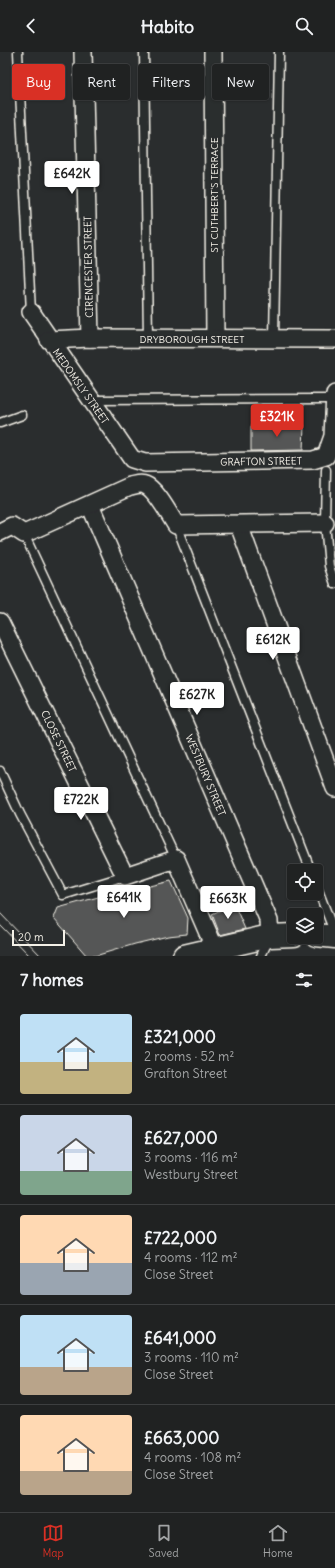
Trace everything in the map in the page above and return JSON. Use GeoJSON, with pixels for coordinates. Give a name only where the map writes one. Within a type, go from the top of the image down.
{"type":"FeatureCollection","features":[{"type":"Feature","properties":{"kind":"street","name":"CIRENCESTER STREET"},"geometry":{"type":"LineString","coordinates":[[83,52],[90,338]]}},
{"type":"Feature","properties":{"kind":"street","name":"ST CUTHBERT'S TERRACE"},"geometry":{"type":"LineString","coordinates":[[213,52],[215,338]]}},
{"type":"Feature","properties":{"kind":"street","name":"MEDOMSLY STREET"},"geometry":{"type":"LineString","coordinates":[[31,312],[132,459]]}},
{"type":"Feature","properties":{"kind":"street","name":"DRYBOROUGH STREET"},"geometry":{"type":"LineString","coordinates":[[49,340],[90,338],[335,339]]}},
{"type":"Feature","properties":{"kind":"street","name":"GRAFTON STREET"},"geometry":{"type":"LineString","coordinates":[[132,459],[145,463],[313,460],[326,456],[333,436],[335,394]]}},
{"type":"Feature","properties":{"kind":"street"},"geometry":{"type":"LineString","coordinates":[[0,532],[12,526],[24,534],[130,486],[138,484],[146,485],[153,492],[176,525],[325,523]]}},
{"type":"Feature","properties":{"kind":"street","name":"WESTBURY STREET"},"geometry":{"type":"LineString","coordinates":[[90,505],[269,922],[270,936]]}},
{"type":"Feature","properties":{"kind":"street"},"geometry":{"type":"LineString","coordinates":[[239,525],[335,788]]}},
{"type":"Feature","properties":{"kind":"street","name":"CLOSE STREET"},"geometry":{"type":"LineString","coordinates":[[0,622],[125,876]]}},
{"type":"Feature","properties":{"kind":"street"},"geometry":{"type":"LineString","coordinates":[[125,876],[176,860],[215,949]]}},
{"type":"Feature","properties":{"kind":"street"},"geometry":{"type":"LineString","coordinates":[[184,956],[270,936],[287,935]]}},
{"type":"Feature","properties":{"kind":"street"},"geometry":{"type":"LineString","coordinates":[[323,936],[335,937]]}},
{"type":"Feature","properties":{"kind":"lane"},"geometry":{"type":"LineString","coordinates":[[18,52],[31,312]]}},
{"type":"Feature","properties":{"kind":"lane"},"geometry":{"type":"LineString","coordinates":[[144,52],[148,338]]}},
{"type":"Feature","properties":{"kind":"lane"},"geometry":{"type":"LineString","coordinates":[[274,339],[279,52]]}},
{"type":"Feature","properties":{"kind":"lane"},"geometry":{"type":"LineString","coordinates":[[92,400],[335,399]]}},
{"type":"Feature","properties":{"kind":"lane"},"geometry":{"type":"LineString","coordinates":[[0,423],[22,415]]}},
{"type":"Feature","properties":{"kind":"lane"},"geometry":{"type":"LineString","coordinates":[[326,470],[325,523],[328,566],[335,584]]}},
{"type":"Feature","properties":{"kind":"lane"},"geometry":{"type":"LineString","coordinates":[[176,525],[308,864]]}},
{"type":"Feature","properties":{"kind":"lane"},"geometry":{"type":"LineString","coordinates":[[24,534],[176,860]]}},
{"type":"Feature","properties":{"kind":"lane"},"geometry":{"type":"LineString","coordinates":[[0,772],[20,814],[64,895],[125,876]]}},
{"type":"Feature","properties":{"kind":"lane"},"geometry":{"type":"LineString","coordinates":[[322,900],[335,934]]}},
{"type":"Feature","properties":{"kind":"lane"},"geometry":{"type":"LineString","coordinates":[[261,956],[270,936]]}},
{"type":"Feature","properties":{"kind":"building"},"geometry":{"type":"Polygon","coordinates":[[[304,425],[303,450],[251,451],[251,426],[304,425]]]}},
{"type":"Feature","properties":{"kind":"building"},"geometry":{"type":"Polygon","coordinates":[[[171,881],[188,918],[187,934],[168,936],[95,956],[87,956],[54,918],[58,908],[113,893],[171,881]]]}},
{"type":"Feature","properties":{"kind":"building"},"geometry":{"type":"Polygon","coordinates":[[[234,904],[245,929],[220,935],[212,914],[234,904]]]}},
{"type":"Feature","properties":{"kind":"tram line"},"geometry":{"type":"LineString","coordinates":[[0,913],[41,956]]}},
{"type":"Feature","properties":{"kind":"tram line"},"geometry":{"type":"LineString","coordinates":[[0,925],[30,956]]}}]}
